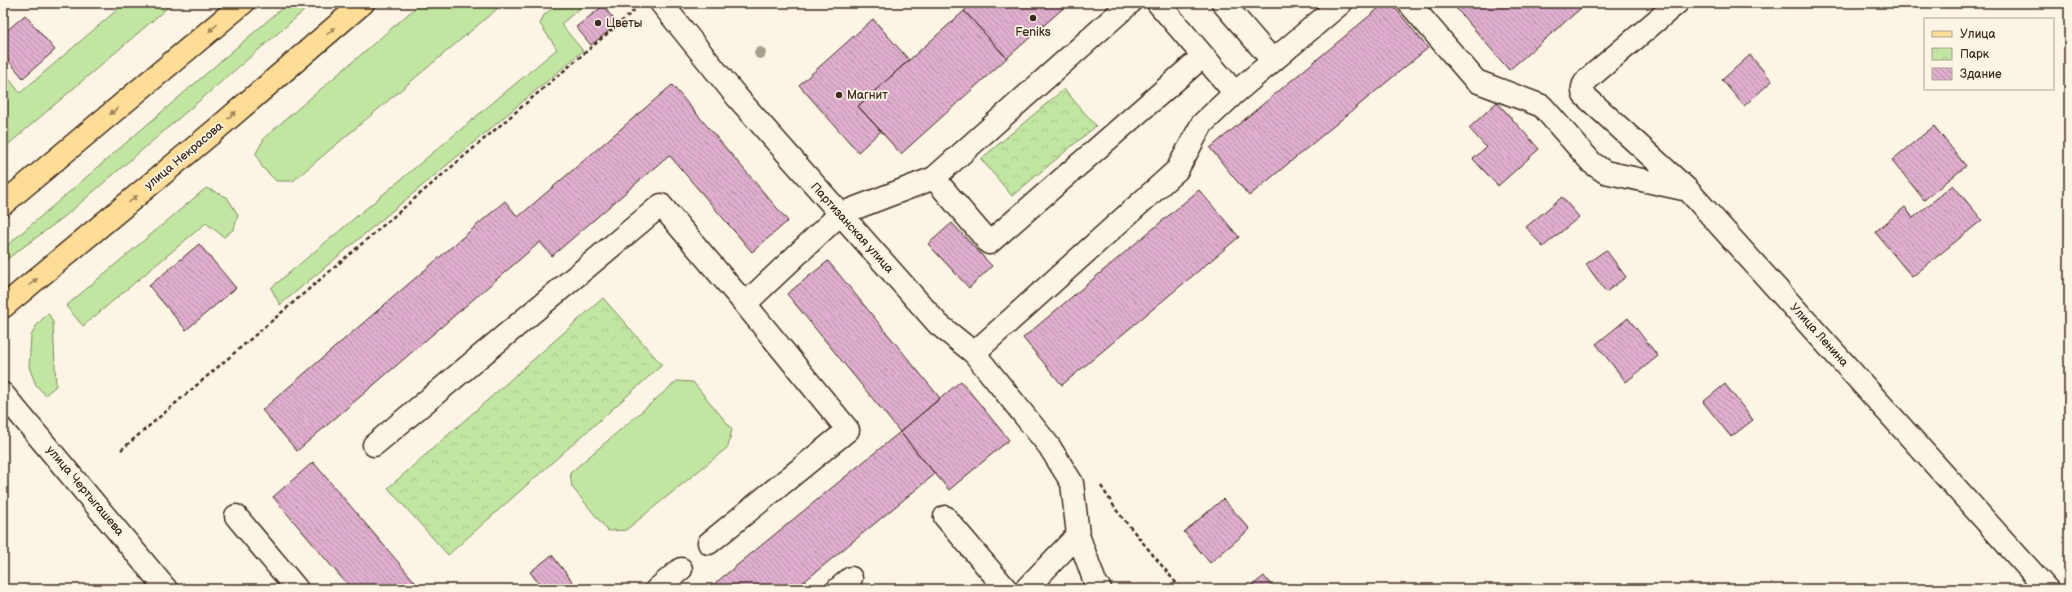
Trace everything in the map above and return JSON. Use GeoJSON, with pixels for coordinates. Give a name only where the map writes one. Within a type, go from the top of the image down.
{"type":"FeatureCollection","features":[{"type":"Feature","properties":{"kind":"main road"},"geometry":{"type":"LineString","coordinates":[[3,204],[243,3]]}},
{"type":"Feature","properties":{"kind":"main road","name":"улица Некрасова"},"geometry":{"type":"LineString","coordinates":[[3,307],[212,133],[363,3]]}},
{"type":"Feature","properties":{"kind":"street","name":"Партизанская улица"},"geometry":{"type":"LineString","coordinates":[[661,3],[737,97],[938,324],[974,353],[1049,446],[1072,483],[1078,535]]}},
{"type":"Feature","properties":{"kind":"street"},"geometry":{"type":"LineString","coordinates":[[744,304],[840,214],[934,178],[1130,3]]}},
{"type":"Feature","properties":{"kind":"street"},"geometry":{"type":"LineString","coordinates":[[1158,3],[1202,57],[1235,93]]}},
{"type":"Feature","properties":{"kind":"street"},"geometry":{"type":"LineString","coordinates":[[1223,3],[1272,61]]}},
{"type":"Feature","properties":{"kind":"street"},"geometry":{"type":"LineString","coordinates":[[974,353],[1177,170],[1202,124],[1235,93],[1341,3]]}},
{"type":"Feature","properties":{"kind":"street"},"geometry":{"type":"LineString","coordinates":[[1409,3],[1476,81],[1542,106],[1592,162],[1605,172],[1688,190]]}},
{"type":"Feature","properties":{"kind":"street","name":"Улица Ленина"},"geometry":{"type":"LineString","coordinates":[[1677,3],[1584,83],[1582,90],[1588,100],[1688,190],[2047,589]]}},
{"type":"Feature","properties":{"kind":"street"},"geometry":{"type":"LineString","coordinates":[[934,178],[989,243],[1202,57]]}},
{"type":"Feature","properties":{"kind":"street"},"geometry":{"type":"LineString","coordinates":[[374,445],[661,205],[848,430],[709,543]]}},
{"type":"Feature","properties":{"kind":"street","name":"улица Чертыгашева"},"geometry":{"type":"LineString","coordinates":[[3,394],[166,589]]}},
{"type":"Feature","properties":{"kind":"street"},"geometry":{"type":"LineString","coordinates":[[236,516],[297,589]]}},
{"type":"Feature","properties":{"kind":"street"},"geometry":{"type":"LineString","coordinates":[[945,517],[1006,589]]}},
{"type":"Feature","properties":{"kind":"street"},"geometry":{"type":"LineString","coordinates":[[1026,589],[1078,535],[1095,582],[1100,589]]}},
{"type":"Feature","properties":{"kind":"street"},"geometry":{"type":"LineString","coordinates":[[657,589],[681,569]]}},
{"type":"Feature","properties":{"kind":"path"},"geometry":{"type":"LineString","coordinates":[[121,450],[637,8]]}},
{"type":"Feature","properties":{"kind":"path"},"geometry":{"type":"LineString","coordinates":[[1097,480],[1117,511],[1181,589]]}},
{"type":"Feature","properties":{"kind":"green space"},"geometry":{"type":"Polygon","coordinates":[[[125,3],[173,3],[3,149],[3,71],[20,93],[125,3]]]}},
{"type":"Feature","properties":{"kind":"green space"},"geometry":{"type":"Polygon","coordinates":[[[288,3],[313,3],[64,217],[3,262],[3,249],[288,3]]]}},
{"type":"Feature","properties":{"kind":"green space"},"geometry":{"type":"Polygon","coordinates":[[[421,3],[504,3],[293,181],[276,181],[262,167],[256,153],[265,137],[421,3]]]}},
{"type":"Feature","properties":{"kind":"green space"},"geometry":{"type":"Polygon","coordinates":[[[559,3],[586,3],[561,24],[583,51],[280,305],[271,288],[557,49],[540,24],[544,15],[559,3]]]}},
{"type":"Feature","properties":{"kind":"green space"},"geometry":{"type":"Polygon","coordinates":[[[1064,89],[1096,126],[1012,196],[981,159],[1064,89]]]}},
{"type":"Feature","properties":{"kind":"green space"},"geometry":{"type":"Polygon","coordinates":[[[206,188],[227,197],[238,215],[234,229],[224,237],[206,223],[83,326],[66,306],[206,188]]]}},
{"type":"Feature","properties":{"kind":"green space"},"geometry":{"type":"Polygon","coordinates":[[[603,298],[662,365],[448,555],[388,488],[603,298]]]}},
{"type":"Feature","properties":{"kind":"green space"},"geometry":{"type":"Polygon","coordinates":[[[48,313],[53,322],[56,386],[45,395],[36,385],[29,367],[31,336],[36,326],[48,313]]]}},
{"type":"Feature","properties":{"kind":"green space"},"geometry":{"type":"Polygon","coordinates":[[[677,381],[693,382],[732,429],[728,447],[626,530],[608,531],[572,487],[570,473],[677,381]]]}},
{"type":"Feature","properties":{"kind":"building"},"geometry":{"type":"Polygon","coordinates":[[[972,3],[1069,3],[1007,58],[964,11],[972,3]]]}},
{"type":"Feature","properties":{"kind":"building"},"geometry":{"type":"Polygon","coordinates":[[[1385,3],[1391,3],[1428,48],[1249,196],[1210,148],[1385,3]]]}},
{"type":"Feature","properties":{"kind":"building"},"geometry":{"type":"Polygon","coordinates":[[[1462,3],[1587,3],[1509,70],[1456,8],[1462,3]]]}},
{"type":"Feature","properties":{"kind":"building"},"geometry":{"type":"Polygon","coordinates":[[[603,6],[618,24],[591,45],[576,27],[603,6]]]}},
{"type":"Feature","properties":{"kind":"building"},"geometry":{"type":"Polygon","coordinates":[[[964,11],[1007,58],[901,154],[858,106],[964,11]]]}},
{"type":"Feature","properties":{"kind":"building"},"geometry":{"type":"Polygon","coordinates":[[[25,15],[55,50],[23,78],[3,54],[3,34],[25,15]]]}},
{"type":"Feature","properties":{"kind":"building","name":"Магнит"},"geometry":{"type":"Polygon","coordinates":[[[873,19],[909,60],[858,106],[881,131],[858,152],[799,85],[873,19]]]}},
{"type":"Feature","properties":{"kind":"building"},"geometry":{"type":"Polygon","coordinates":[[[1750,55],[1772,81],[1744,106],[1722,80],[1750,55]]]}},
{"type":"Feature","properties":{"kind":"building"},"geometry":{"type":"Polygon","coordinates":[[[672,85],[788,221],[752,252],[669,155],[552,256],[540,242],[297,451],[262,410],[505,201],[518,217],[672,85]]]}},
{"type":"Feature","properties":{"kind":"building"},"geometry":{"type":"Polygon","coordinates":[[[1497,102],[1539,149],[1498,186],[1473,159],[1486,147],[1469,128],[1497,102]]]}},
{"type":"Feature","properties":{"kind":"building"},"geometry":{"type":"Polygon","coordinates":[[[1934,126],[1966,166],[1924,200],[1892,160],[1934,126]]]}},
{"type":"Feature","properties":{"kind":"building"},"geometry":{"type":"Polygon","coordinates":[[[1953,185],[1982,220],[1912,277],[1875,232],[1905,207],[1913,218],[1953,185]]]}},
{"type":"Feature","properties":{"kind":"building"},"geometry":{"type":"Polygon","coordinates":[[[1199,190],[1239,237],[1062,385],[1023,338],[1199,190]]]}},
{"type":"Feature","properties":{"kind":"building"},"geometry":{"type":"Polygon","coordinates":[[[1562,197],[1579,217],[1543,247],[1526,227],[1562,197]]]}},
{"type":"Feature","properties":{"kind":"building"},"geometry":{"type":"Polygon","coordinates":[[[952,223],[992,266],[969,288],[928,244],[952,223]]]}},
{"type":"Feature","properties":{"kind":"building"},"geometry":{"type":"Polygon","coordinates":[[[199,244],[236,288],[186,330],[149,286],[199,244]]]}},
{"type":"Feature","properties":{"kind":"building"},"geometry":{"type":"Polygon","coordinates":[[[1606,250],[1626,277],[1606,292],[1586,264],[1606,250]]]}},
{"type":"Feature","properties":{"kind":"building"},"geometry":{"type":"Polygon","coordinates":[[[828,261],[940,398],[900,432],[787,294],[828,261]]]}},
{"type":"Feature","properties":{"kind":"building"},"geometry":{"type":"Polygon","coordinates":[[[1628,318],[1658,356],[1626,382],[1596,344],[1628,318]]]}},
{"type":"Feature","properties":{"kind":"building"},"geometry":{"type":"Polygon","coordinates":[[[961,381],[1009,440],[949,490],[900,432],[961,381]]]}},
{"type":"Feature","properties":{"kind":"building"},"geometry":{"type":"Polygon","coordinates":[[[1725,384],[1753,420],[1731,437],[1703,402],[1725,384]]]}},
{"type":"Feature","properties":{"kind":"building"},"geometry":{"type":"Polygon","coordinates":[[[900,432],[935,474],[795,589],[708,589],[900,432]]]}},
{"type":"Feature","properties":{"kind":"building"},"geometry":{"type":"Polygon","coordinates":[[[313,462],[421,589],[351,589],[273,497],[313,462]]]}},
{"type":"Feature","properties":{"kind":"building"},"geometry":{"type":"Polygon","coordinates":[[[1223,499],[1250,529],[1210,563],[1184,532],[1223,499]]]}},
{"type":"Feature","properties":{"kind":"building"},"geometry":{"type":"Polygon","coordinates":[[[552,555],[578,589],[543,589],[530,572],[552,555]]]}},
{"type":"Feature","properties":{"kind":"building"},"geometry":{"type":"Polygon","coordinates":[[[1264,576],[1274,589],[1248,589],[1264,576]]]}},
{"type":"Feature","properties":{"kind":"place","name":"Feniks"},"geometry":{"type":"Point","coordinates":[1033,18]}},
{"type":"Feature","properties":{"kind":"place","name":"Цветы"},"geometry":{"type":"Point","coordinates":[598,23]}},
{"type":"Feature","properties":{"kind":"place","name":"Магнит"},"geometry":{"type":"Point","coordinates":[839,95]}}]}
